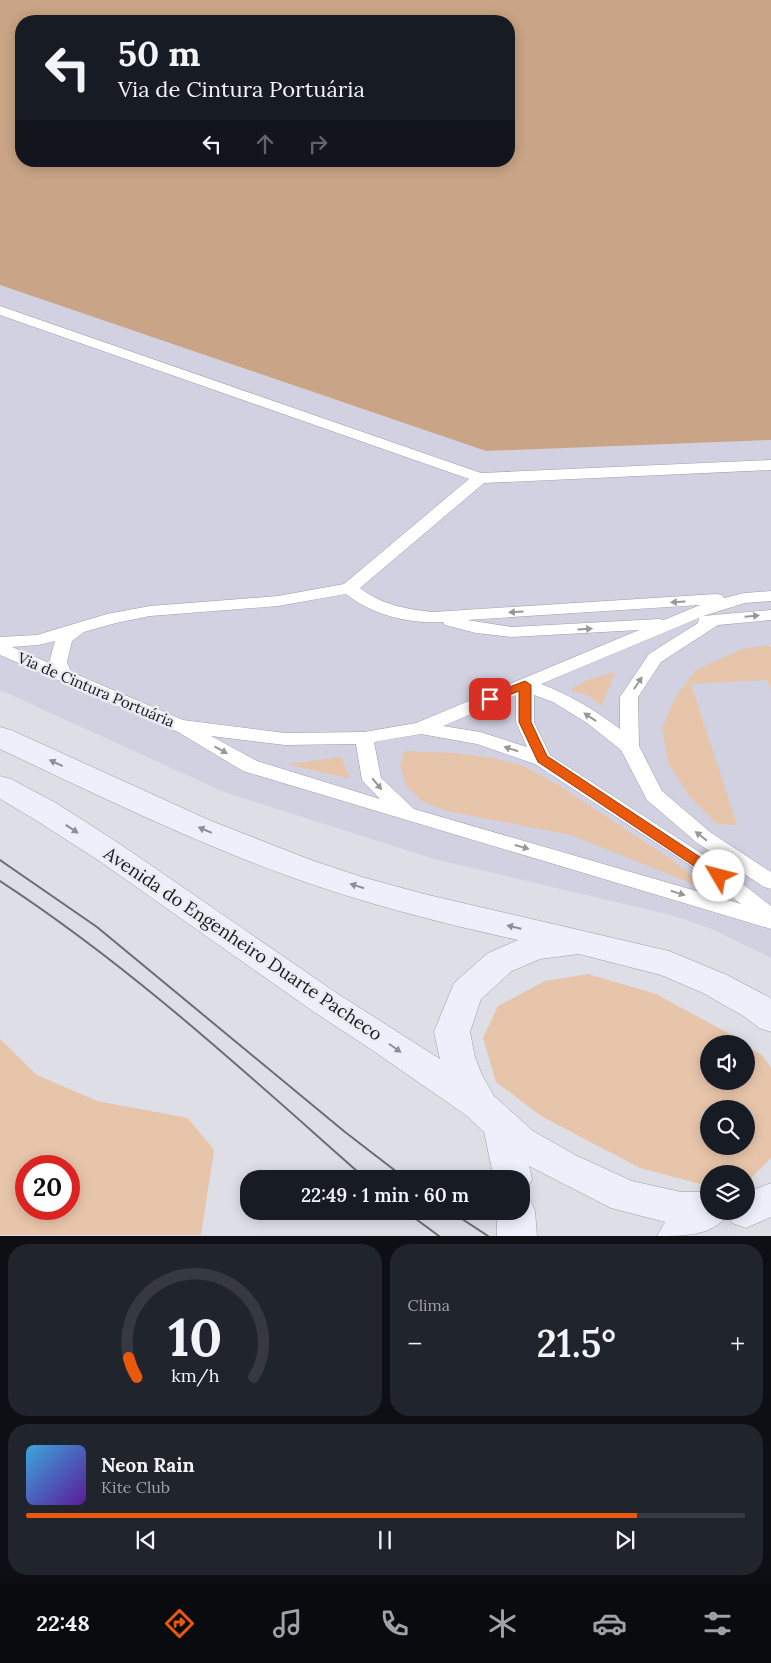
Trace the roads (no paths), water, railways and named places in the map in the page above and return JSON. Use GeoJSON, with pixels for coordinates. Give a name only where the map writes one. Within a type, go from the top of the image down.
{"type":"FeatureCollection","features":[{"type":"Feature","properties":{"kind":"main road"},"geometry":{"type":"LineString","coordinates":[[0,737],[157,810],[251,849],[327,877],[403,901],[669,964],[715,984],[757,1007],[771,1018]]}},
{"type":"Feature","properties":{"kind":"main road","name":"Avenida do Engenheiro Duarte Pacheco"},"geometry":{"type":"LineString","coordinates":[[0,786],[45,811],[109,852],[326,1003],[385,1040],[492,1118],[520,1142],[564,1167],[625,1196],[680,1209],[700,1210]]}},
{"type":"Feature","properties":{"kind":"main road"},"geometry":{"type":"LineString","coordinates":[[510,1170],[492,1118],[465,1078],[457,1057],[452,1032],[466,992],[500,962],[535,947],[579,942]]}},
{"type":"Feature","properties":{"kind":"main road"},"geometry":{"type":"LineString","coordinates":[[755,1207],[771,1199]]}},
{"type":"Feature","properties":{"kind":"main road"},"geometry":{"type":"LineString","coordinates":[[755,1213],[771,1216]]}},
{"type":"Feature","properties":{"kind":"main road"},"geometry":{"type":"LineString","coordinates":[[676,1236],[700,1217]]}},
{"type":"Feature","properties":{"kind":"main road"},"geometry":{"type":"LineString","coordinates":[[516,1220],[517,1236]]}},
{"type":"Feature","properties":{"kind":"lane"},"geometry":{"type":"LineString","coordinates":[[0,310],[480,478],[771,465]]}},
{"type":"Feature","properties":{"kind":"lane"},"geometry":{"type":"LineString","coordinates":[[0,642],[38,640],[113,618],[150,612],[278,601],[349,588],[480,478]]}},
{"type":"Feature","properties":{"kind":"lane"},"geometry":{"type":"LineString","coordinates":[[349,588],[364,600],[396,614],[433,617],[744,598]]}},
{"type":"Feature","properties":{"kind":"lane","name":"Via de Cintura Portuária"},"geometry":{"type":"LineString","coordinates":[[0,648],[179,726],[285,739],[364,738],[420,728],[706,609],[744,598],[771,596]]}},
{"type":"Feature","properties":{"kind":"lane","name":"Via de Cintura Portuária"},"geometry":{"type":"LineString","coordinates":[[652,632],[716,619],[771,615]]}},
{"type":"Feature","properties":{"kind":"lane"},"geometry":{"type":"LineString","coordinates":[[433,617],[476,628],[512,632],[716,619]]}},
{"type":"Feature","properties":{"kind":"lane"},"geometry":{"type":"LineString","coordinates":[[629,746],[629,697],[654,658],[716,619]]}},
{"type":"Feature","properties":{"kind":"lane"},"geometry":{"type":"LineString","coordinates":[[63,676],[58,662],[64,638],[80,628]]}},
{"type":"Feature","properties":{"kind":"lane"},"geometry":{"type":"LineString","coordinates":[[542,759],[525,722],[525,685],[568,704],[594,719],[629,746],[654,795],[703,837],[771,882]]}},
{"type":"Feature","properties":{"kind":"lane"},"geometry":{"type":"LineString","coordinates":[[179,726],[250,766],[407,814],[771,919]]}},
{"type":"Feature","properties":{"kind":"lane"},"geometry":{"type":"LineString","coordinates":[[420,728],[480,738],[542,759],[706,866],[771,919]]}},
{"type":"Feature","properties":{"kind":"lane"},"geometry":{"type":"LineString","coordinates":[[364,738],[372,780],[407,814]]}},
{"type":"Feature","properties":{"kind":"tram line"},"geometry":{"type":"LineString","coordinates":[[0,860],[97,927],[345,1132],[394,1170]]}},
{"type":"Feature","properties":{"kind":"tram line"},"geometry":{"type":"LineString","coordinates":[[0,881],[49,914],[143,986],[356,1170]]}},
{"type":"Feature","properties":{"kind":"tram line"},"geometry":{"type":"LineString","coordinates":[[417,1220],[439,1236]]}},
{"type":"Feature","properties":{"kind":"tram line"},"geometry":{"type":"LineString","coordinates":[[464,1220],[488,1236]]}}]}
